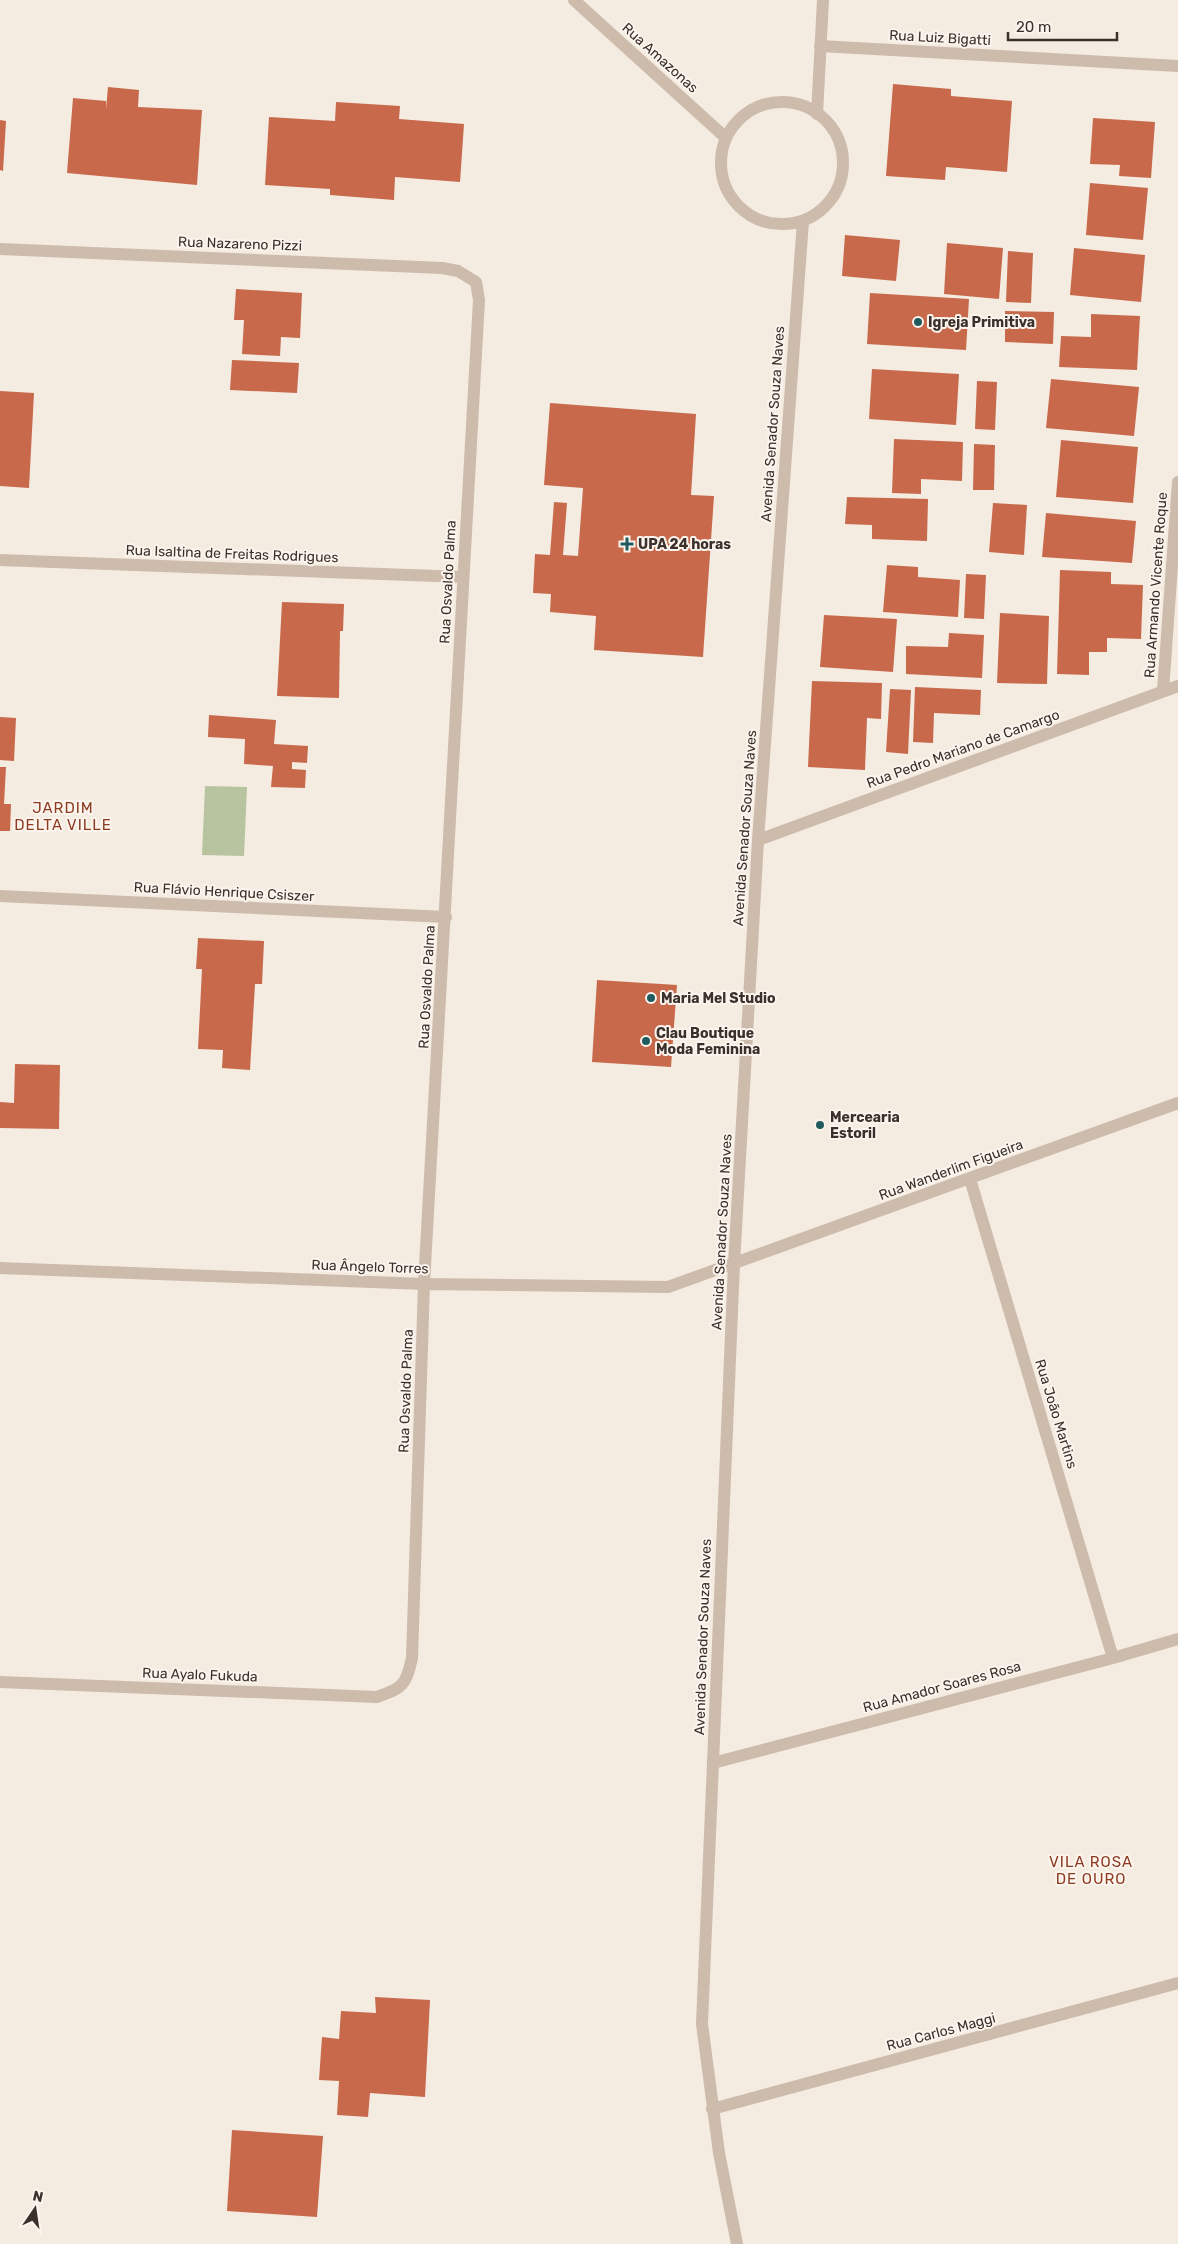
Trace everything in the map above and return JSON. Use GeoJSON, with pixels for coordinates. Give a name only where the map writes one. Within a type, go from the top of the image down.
{"type":"FeatureCollection","features":[{"type":"Feature","properties":{"kind":"street","name":"Rua Amazonas"},"geometry":{"type":"LineString","coordinates":[[574,0],[726,138]]}},
{"type":"Feature","properties":{"kind":"street"},"geometry":{"type":"LineString","coordinates":[[817,114],[823,0]]}},
{"type":"Feature","properties":{"kind":"street","name":"Rua Luiz Bigatti"},"geometry":{"type":"LineString","coordinates":[[820,46],[1178,66]]}},
{"type":"Feature","properties":{"kind":"street"},"geometry":{"type":"LineString","coordinates":[[783,102],[802,105],[817,114],[828,124],[842,149],[841,179],[836,192],[816,214],[803,221],[783,224],[763,221],[744,212],[730,196],[722,178],[720,158],[726,138],[735,123],[749,111],[766,104],[783,102]]}},
{"type":"Feature","properties":{"kind":"street","name":"Avenida Senador Souza Naves"},"geometry":{"type":"LineString","coordinates":[[736,2244],[712,2109],[702,2024],[734,1264],[758,840],[803,221]]}},
{"type":"Feature","properties":{"kind":"street","name":"Rua Nazareno Pizzi"},"geometry":{"type":"LineString","coordinates":[[0,249],[442,268],[458,271],[476,282]]}},
{"type":"Feature","properties":{"kind":"street","name":"Rua Osvaldo Palma"},"geometry":{"type":"LineString","coordinates":[[398,1690],[408,1678],[412,1658],[424,1284],[446,917],[478,317],[476,282]]}},
{"type":"Feature","properties":{"kind":"street","name":"Rua Armando Vicente Roque"},"geometry":{"type":"LineString","coordinates":[[1163,691],[1178,482]]}},
{"type":"Feature","properties":{"kind":"street","name":"Rua Isaltina de Freitas Rodrigues"},"geometry":{"type":"LineString","coordinates":[[0,560],[463,577]]}},
{"type":"Feature","properties":{"kind":"street","name":"Rua Pedro Mariano de Camargo"},"geometry":{"type":"LineString","coordinates":[[758,840],[1178,686]]}},
{"type":"Feature","properties":{"kind":"street","name":"Rua Flávio Henrique Csiszer"},"geometry":{"type":"LineString","coordinates":[[0,896],[446,917]]}},
{"type":"Feature","properties":{"kind":"street","name":"Rua Wanderlim Figueira"},"geometry":{"type":"LineString","coordinates":[[734,1264],[1178,1103]]}},
{"type":"Feature","properties":{"kind":"street","name":"Rua João Martins"},"geometry":{"type":"LineString","coordinates":[[970,1179],[1113,1658]]}},
{"type":"Feature","properties":{"kind":"street","name":"Rua Ângelo Torres"},"geometry":{"type":"LineString","coordinates":[[0,1268],[424,1284],[668,1287],[734,1264]]}},
{"type":"Feature","properties":{"kind":"street","name":"Rua Amador Soares Rosa"},"geometry":{"type":"LineString","coordinates":[[712,1762],[1113,1658],[1178,1639]]}},
{"type":"Feature","properties":{"kind":"street","name":"Rua Ayalo Fukuda"},"geometry":{"type":"LineString","coordinates":[[0,1682],[377,1697],[398,1690]]}},
{"type":"Feature","properties":{"kind":"street","name":"Rua Carlos Maggi"},"geometry":{"type":"LineString","coordinates":[[712,2109],[1178,1983]]}},
{"type":"Feature","properties":{"kind":"street"},"geometry":{"type":"LineString","coordinates":[[725,2244],[736,2244]]}},
{"type":"Feature","properties":{"kind":"green space"},"geometry":{"type":"Polygon","coordinates":[[[205,786],[247,787],[244,856],[202,855],[205,786]]]}},
{"type":"Feature","properties":{"kind":"building"},"geometry":{"type":"Polygon","coordinates":[[[893,84],[951,89],[951,96],[1012,101],[1007,172],[946,167],[945,180],[886,176],[893,84]]]}},
{"type":"Feature","properties":{"kind":"building"},"geometry":{"type":"Polygon","coordinates":[[[108,87],[139,90],[138,107],[202,110],[197,185],[67,173],[73,98],[106,101],[106,109],[108,87]]]}},
{"type":"Feature","properties":{"kind":"building"},"geometry":{"type":"Polygon","coordinates":[[[336,102],[400,106],[399,119],[464,124],[460,182],[395,177],[394,200],[330,195],[330,189],[265,185],[269,117],[335,121],[336,102]]]}},
{"type":"Feature","properties":{"kind":"building"},"geometry":{"type":"Polygon","coordinates":[[[1093,118],[1155,122],[1151,178],[1119,176],[1120,165],[1090,164],[1093,118]]]}},
{"type":"Feature","properties":{"kind":"building"},"geometry":{"type":"Polygon","coordinates":[[[0,120],[6,121],[3,171],[0,170],[0,120]]]}},
{"type":"Feature","properties":{"kind":"building"},"geometry":{"type":"Polygon","coordinates":[[[1090,183],[1148,188],[1143,240],[1086,235],[1090,183]]]}},
{"type":"Feature","properties":{"kind":"building"},"geometry":{"type":"Polygon","coordinates":[[[845,235],[900,240],[896,281],[842,276],[845,235]]]}},
{"type":"Feature","properties":{"kind":"building"},"geometry":{"type":"Polygon","coordinates":[[[947,243],[1003,248],[999,299],[944,294],[947,243]]]}},
{"type":"Feature","properties":{"kind":"building"},"geometry":{"type":"Polygon","coordinates":[[[1074,248],[1145,255],[1141,302],[1070,295],[1074,248]]]}},
{"type":"Feature","properties":{"kind":"building"},"geometry":{"type":"Polygon","coordinates":[[[1008,251],[1033,253],[1031,303],[1006,302],[1008,251]]]}},
{"type":"Feature","properties":{"kind":"building"},"geometry":{"type":"Polygon","coordinates":[[[236,289],[302,293],[300,338],[281,337],[280,356],[242,354],[244,320],[234,320],[236,289]]]}},
{"type":"Feature","properties":{"kind":"building","name":"Igreja Primitiva"},"geometry":{"type":"Polygon","coordinates":[[[870,293],[969,299],[966,350],[867,344],[870,293]]]}},
{"type":"Feature","properties":{"kind":"building"},"geometry":{"type":"Polygon","coordinates":[[[1005,311],[1054,312],[1053,344],[1005,342],[1005,311]]]}},
{"type":"Feature","properties":{"kind":"building"},"geometry":{"type":"Polygon","coordinates":[[[1091,314],[1140,316],[1137,370],[1059,367],[1061,336],[1091,337],[1091,314]]]}},
{"type":"Feature","properties":{"kind":"building"},"geometry":{"type":"Polygon","coordinates":[[[232,360],[299,363],[297,393],[230,390],[232,360]]]}},
{"type":"Feature","properties":{"kind":"building"},"geometry":{"type":"Polygon","coordinates":[[[872,369],[959,374],[956,425],[869,419],[872,369]]]}},
{"type":"Feature","properties":{"kind":"building"},"geometry":{"type":"Polygon","coordinates":[[[1051,379],[1139,387],[1134,436],[1046,428],[1051,379]]]}},
{"type":"Feature","properties":{"kind":"building"},"geometry":{"type":"Polygon","coordinates":[[[977,381],[997,382],[995,430],[975,429],[977,381]]]}},
{"type":"Feature","properties":{"kind":"building"},"geometry":{"type":"Polygon","coordinates":[[[0,391],[34,393],[29,488],[0,486],[0,391]]]}},
{"type":"Feature","properties":{"kind":"building"},"geometry":{"type":"Polygon","coordinates":[[[550,403],[696,414],[691,495],[714,496],[703,657],[594,650],[596,616],[550,612],[551,594],[533,593],[535,554],[550,555],[554,502],[567,503],[563,555],[578,556],[583,488],[544,485],[550,403]]]}},
{"type":"Feature","properties":{"kind":"building"},"geometry":{"type":"Polygon","coordinates":[[[894,439],[963,442],[962,481],[921,479],[921,494],[892,493],[894,439]]]}},
{"type":"Feature","properties":{"kind":"building"},"geometry":{"type":"Polygon","coordinates":[[[1061,440],[1138,447],[1133,503],[1056,497],[1061,440]]]}},
{"type":"Feature","properties":{"kind":"building"},"geometry":{"type":"Polygon","coordinates":[[[974,444],[995,445],[994,490],[973,490],[974,444]]]}},
{"type":"Feature","properties":{"kind":"building"},"geometry":{"type":"Polygon","coordinates":[[[847,497],[928,499],[927,541],[872,539],[872,525],[845,524],[847,497]]]}},
{"type":"Feature","properties":{"kind":"building"},"geometry":{"type":"Polygon","coordinates":[[[993,503],[1027,505],[1024,555],[989,552],[993,503]]]}},
{"type":"Feature","properties":{"kind":"building"},"geometry":{"type":"Polygon","coordinates":[[[1046,513],[1136,521],[1132,563],[1042,557],[1046,513]]]}},
{"type":"Feature","properties":{"kind":"building"},"geometry":{"type":"Polygon","coordinates":[[[887,565],[918,567],[918,577],[960,580],[958,617],[883,612],[887,565]]]}},
{"type":"Feature","properties":{"kind":"building"},"geometry":{"type":"Polygon","coordinates":[[[1060,570],[1111,572],[1111,584],[1143,585],[1141,639],[1107,638],[1107,652],[1089,652],[1089,675],[1057,674],[1060,570]]]}},
{"type":"Feature","properties":{"kind":"building"},"geometry":{"type":"Polygon","coordinates":[[[966,574],[986,575],[984,619],[964,618],[966,574]]]}},
{"type":"Feature","properties":{"kind":"building"},"geometry":{"type":"Polygon","coordinates":[[[282,602],[344,604],[343,631],[340,631],[339,698],[277,696],[282,602]]]}},
{"type":"Feature","properties":{"kind":"building"},"geometry":{"type":"Polygon","coordinates":[[[1000,613],[1049,616],[1047,684],[997,683],[1000,613]]]}},
{"type":"Feature","properties":{"kind":"building"},"geometry":{"type":"Polygon","coordinates":[[[824,615],[897,619],[893,672],[820,667],[824,615]]]}},
{"type":"Feature","properties":{"kind":"building"},"geometry":{"type":"Polygon","coordinates":[[[949,633],[984,635],[982,678],[906,674],[906,646],[948,647],[949,633]]]}},
{"type":"Feature","properties":{"kind":"building"},"geometry":{"type":"Polygon","coordinates":[[[812,681],[882,683],[881,719],[867,718],[865,770],[808,767],[812,681]]]}},
{"type":"Feature","properties":{"kind":"building"},"geometry":{"type":"Polygon","coordinates":[[[915,687],[981,690],[980,715],[934,713],[933,743],[913,742],[915,687]]]}},
{"type":"Feature","properties":{"kind":"building"},"geometry":{"type":"Polygon","coordinates":[[[890,689],[911,690],[908,754],[886,752],[890,689]]]}},
{"type":"Feature","properties":{"kind":"building"},"geometry":{"type":"Polygon","coordinates":[[[209,715],[276,720],[274,744],[308,746],[307,763],[292,762],[292,769],[306,770],[305,788],[271,787],[273,766],[244,764],[245,739],[208,737],[209,715]]]}},
{"type":"Feature","properties":{"kind":"building"},"geometry":{"type":"Polygon","coordinates":[[[0,717],[16,718],[14,761],[0,760],[0,717]]]}},
{"type":"Feature","properties":{"kind":"building"},"geometry":{"type":"Polygon","coordinates":[[[0,767],[6,767],[4,804],[11,804],[10,831],[0,831],[0,767]]]}},
{"type":"Feature","properties":{"kind":"building"},"geometry":{"type":"Polygon","coordinates":[[[198,938],[264,941],[262,984],[255,984],[250,1070],[222,1068],[223,1050],[198,1049],[202,969],[196,969],[198,938]]]}},
{"type":"Feature","properties":{"kind":"building"},"geometry":{"type":"Polygon","coordinates":[[[597,980],[677,985],[671,1067],[592,1062],[597,980]]]}},
{"type":"Feature","properties":{"kind":"building"},"geometry":{"type":"Polygon","coordinates":[[[15,1064],[60,1065],[59,1129],[0,1128],[0,1102],[14,1103],[15,1064]]]}},
{"type":"Feature","properties":{"kind":"building"},"geometry":{"type":"Polygon","coordinates":[[[375,1997],[430,2000],[425,2097],[370,2093],[368,2117],[337,2115],[339,2081],[319,2080],[322,2037],[339,2039],[341,2011],[376,2013],[375,1997]]]}},
{"type":"Feature","properties":{"kind":"building"},"geometry":{"type":"Polygon","coordinates":[[[232,2130],[323,2136],[317,2217],[227,2211],[232,2130]]]}},
{"type":"Feature","properties":{"kind":"place","name":"Igreja Primitiva"},"geometry":{"type":"Point","coordinates":[918,322]}},
{"type":"Feature","properties":{"kind":"place","name":"UPA 24 horas"},"geometry":{"type":"Point","coordinates":[627,544]}},
{"type":"Feature","properties":{"kind":"place","name":"Maria Mel Studio"},"geometry":{"type":"Point","coordinates":[651,998]}},
{"type":"Feature","properties":{"kind":"place","name":"Clau Boutique Moda Feminina"},"geometry":{"type":"Point","coordinates":[646,1041]}},
{"type":"Feature","properties":{"kind":"place","name":"Mercearia Estoril"},"geometry":{"type":"Point","coordinates":[820,1125]}},
{"type":"Feature","properties":{"kind":"district","name":"JARDIM DELTA VILLE"},"geometry":{"type":"Point","coordinates":[63,816]}},
{"type":"Feature","properties":{"kind":"district","name":"VILA ROSA DE OURO"},"geometry":{"type":"Point","coordinates":[1091,1870]}}]}
